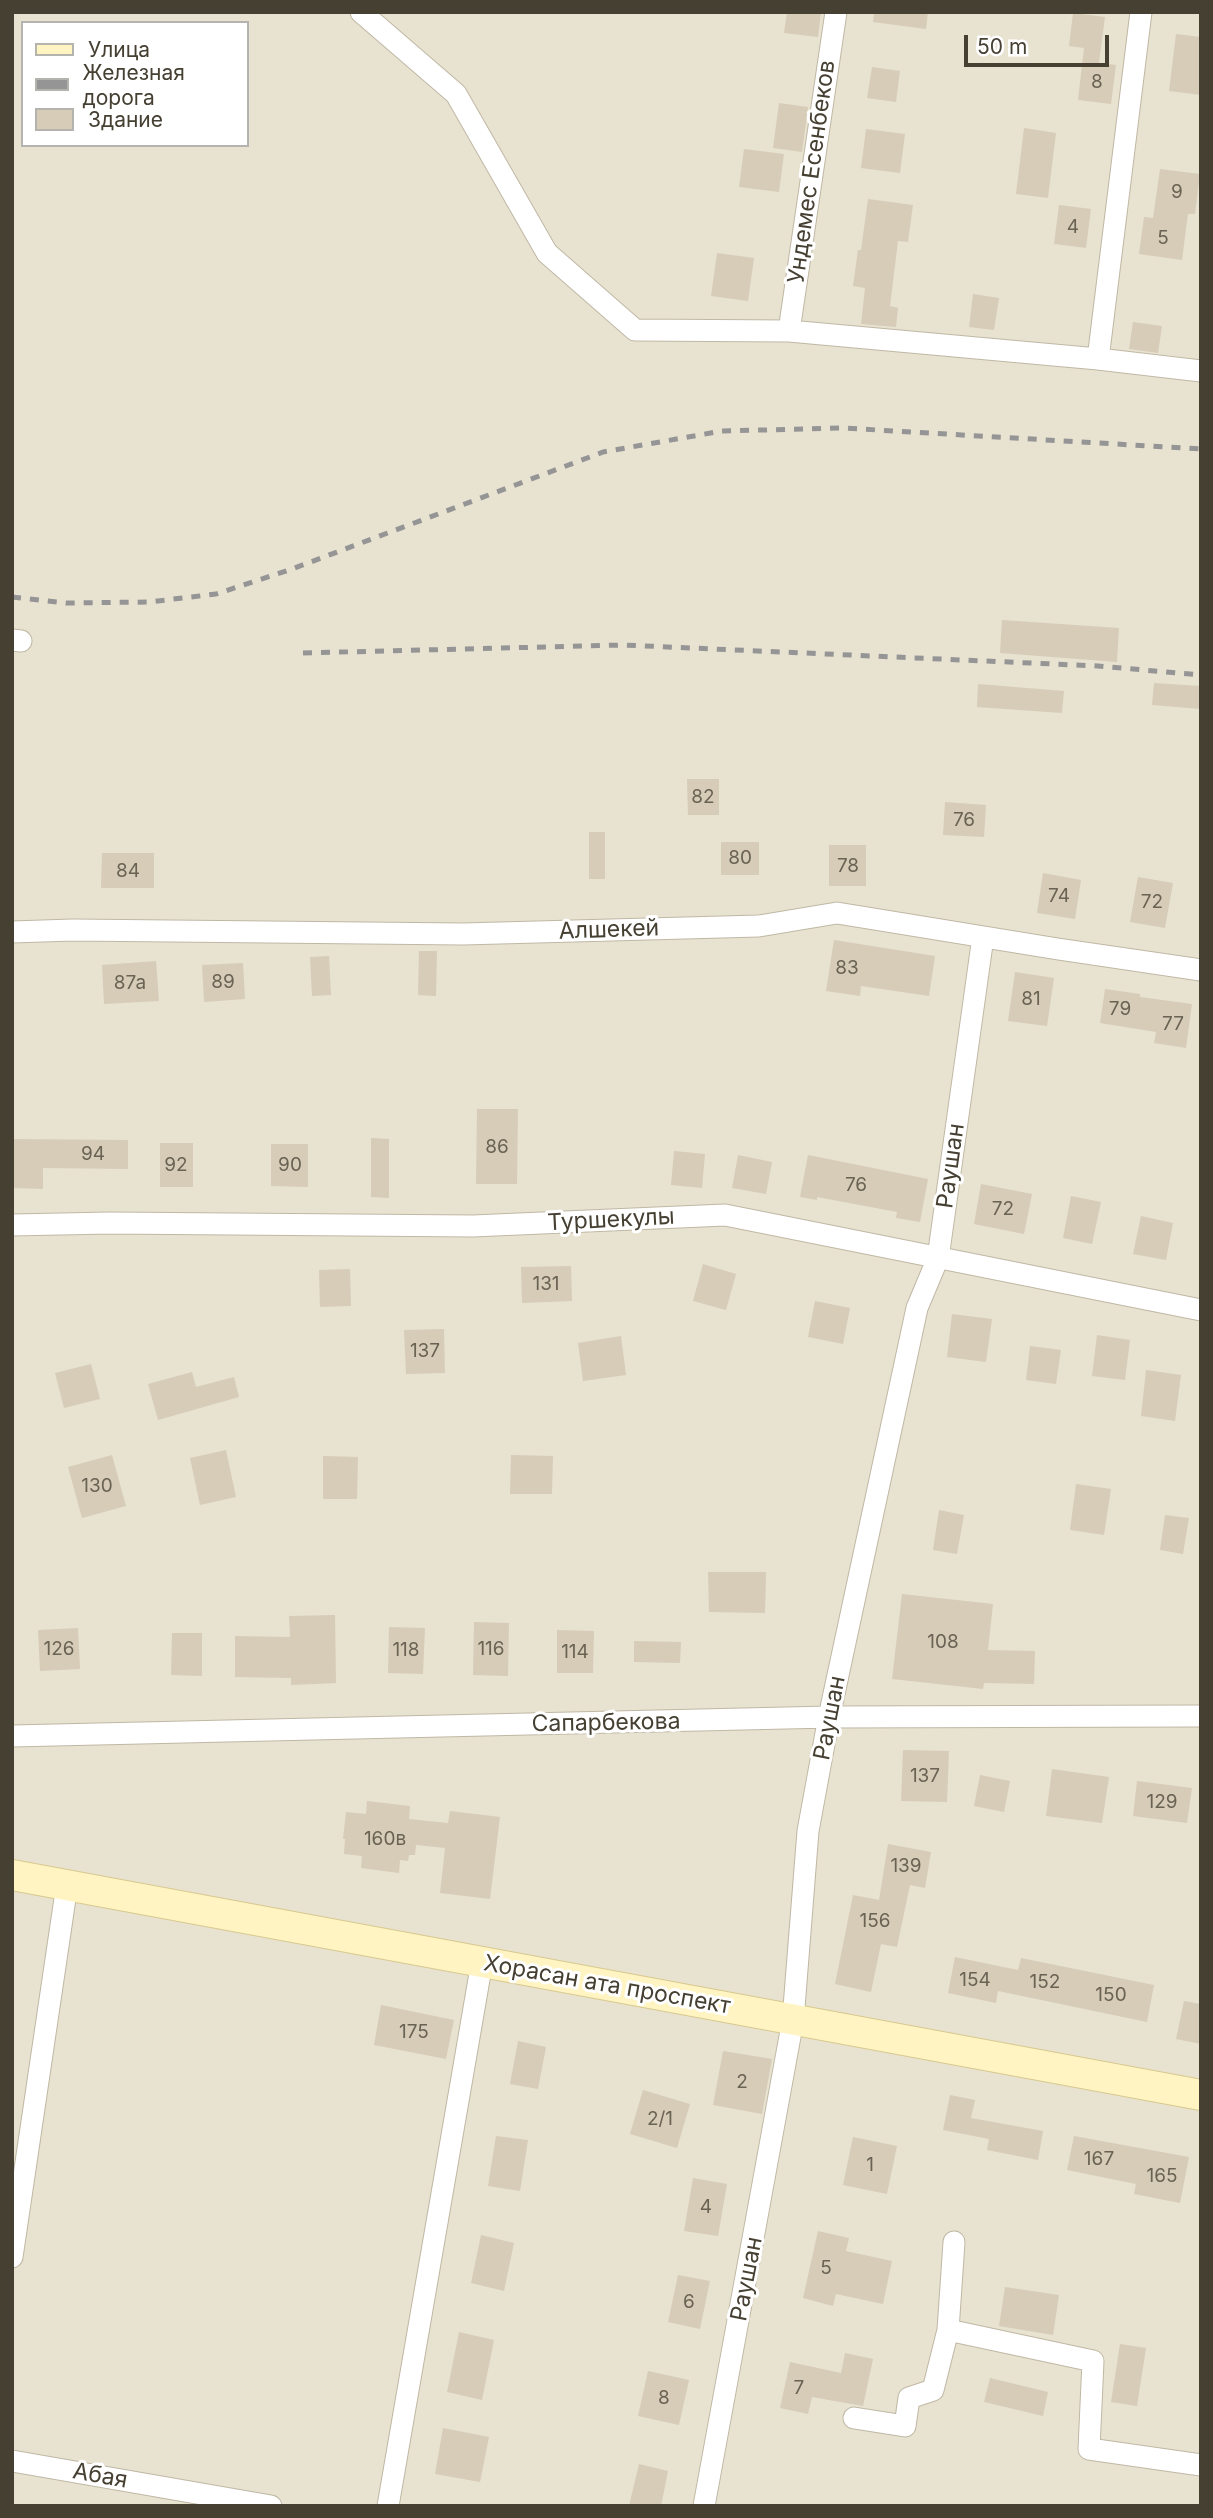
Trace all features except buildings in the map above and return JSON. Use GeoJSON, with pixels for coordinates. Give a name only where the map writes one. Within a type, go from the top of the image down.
{"type":"FeatureCollection","features":[{"type":"Feature","properties":{"kind":"main road","name":"Хорасан ата проспект"},"geometry":{"type":"LineString","coordinates":[[12,1875],[1201,2095]]}},
{"type":"Feature","properties":{"kind":"street"},"geometry":{"type":"LineString","coordinates":[[361,12],[456,94],[547,253],[635,330],[789,331],[1201,371]]}},
{"type":"Feature","properties":{"kind":"street","name":"Ундемес Есенбеков"},"geometry":{"type":"LineString","coordinates":[[789,331],[836,12]]}},
{"type":"Feature","properties":{"kind":"street"},"geometry":{"type":"LineString","coordinates":[[1098,359],[1141,12]]}},
{"type":"Feature","properties":{"kind":"street","name":"Алшекей"},"geometry":{"type":"LineString","coordinates":[[12,932],[73,930],[463,934],[759,926],[837,913],[1201,970]]}},
{"type":"Feature","properties":{"kind":"street","name":"Раушан"},"geometry":{"type":"LineString","coordinates":[[704,2506],[793,2020],[808,1830],[829,1717],[917,1308],[938,1258],[983,937]]}},
{"type":"Feature","properties":{"kind":"street","name":"Туршекулы"},"geometry":{"type":"LineString","coordinates":[[12,1225],[123,1223],[473,1226],[725,1215],[1201,1310]]}},
{"type":"Feature","properties":{"kind":"street","name":"Сапарбекова"},"geometry":{"type":"LineString","coordinates":[[12,1736],[829,1717],[1201,1716]]}},
{"type":"Feature","properties":{"kind":"street"},"geometry":{"type":"LineString","coordinates":[[12,2257],[67,1885]]}},
{"type":"Feature","properties":{"kind":"street"},"geometry":{"type":"LineString","coordinates":[[388,2506],[482,1962]]}},
{"type":"Feature","properties":{"kind":"street"},"geometry":{"type":"LineString","coordinates":[[854,2418],[905,2426],[909,2398],[933,2390],[948,2330],[954,2242]]}},
{"type":"Feature","properties":{"kind":"street"},"geometry":{"type":"LineString","coordinates":[[948,2330],[1094,2361],[1089,2449],[1201,2465]]}},
{"type":"Feature","properties":{"kind":"street","name":"Абая"},"geometry":{"type":"LineString","coordinates":[[12,2461],[271,2506]]}},
{"type":"Feature","properties":{"kind":"shaded area"},"geometry":{"type":"Polygon","coordinates":[[[12,12],[1201,12],[1201,2506],[12,2506],[12,12]]]}},
{"type":"Feature","properties":{"kind":"railway"},"geometry":{"type":"LineString","coordinates":[[12,597],[66,603],[149,602],[216,594],[292,569],[603,452],[722,431],[843,428],[1201,449]]}},
{"type":"Feature","properties":{"kind":"railway"},"geometry":{"type":"LineString","coordinates":[[303,653],[623,645],[1098,666],[1201,675]]}}]}
